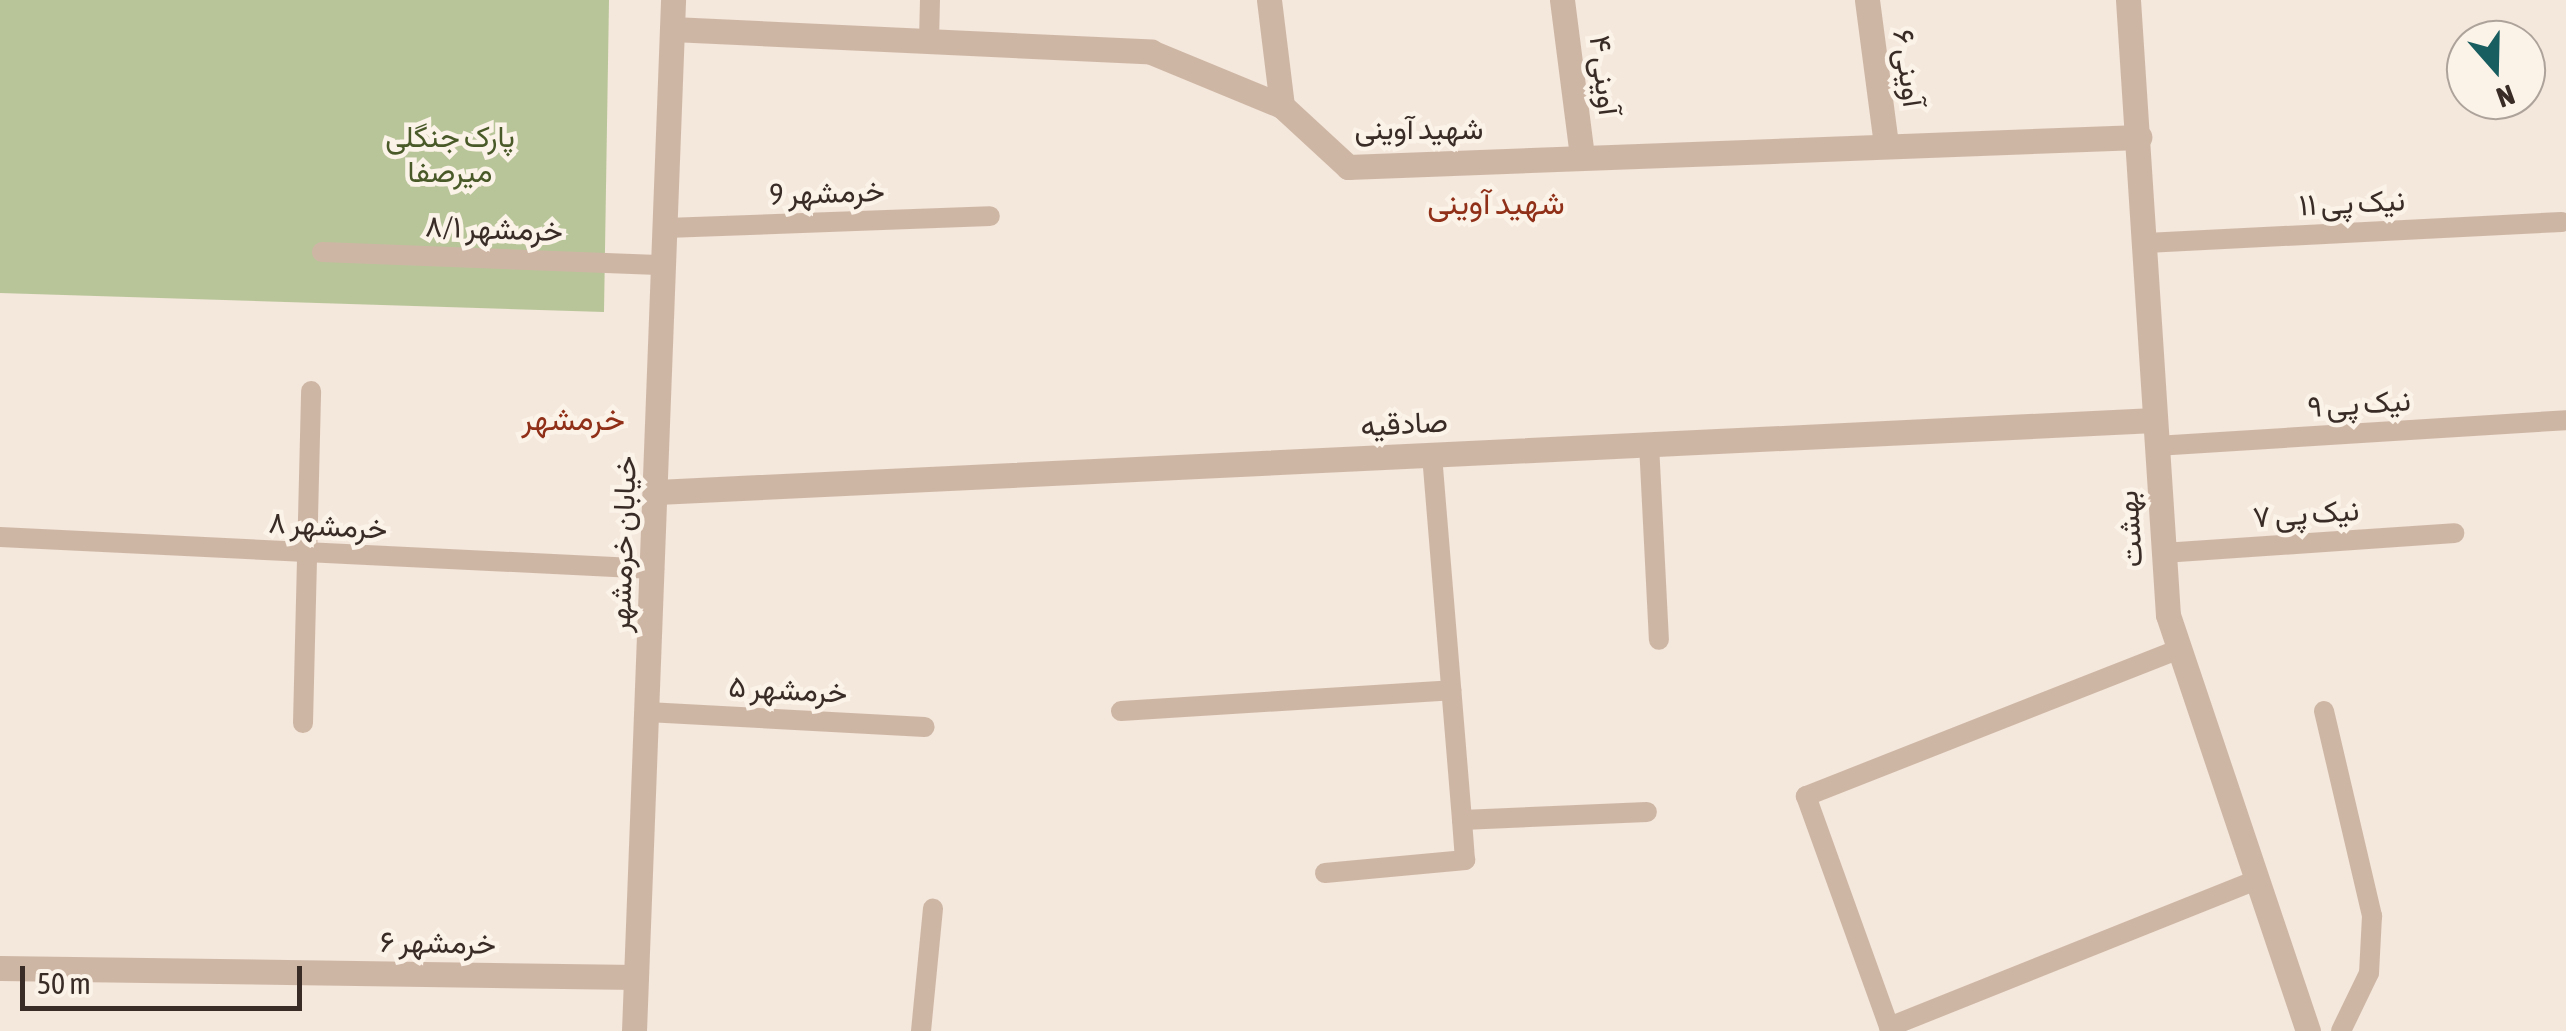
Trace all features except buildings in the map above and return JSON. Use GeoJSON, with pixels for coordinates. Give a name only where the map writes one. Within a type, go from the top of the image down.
{"type":"FeatureCollection","features":[{"type":"Feature","properties":{"kind":"street","name":"خیابان خرمشهر"},"geometry":{"type":"LineString","coordinates":[[634,1031],[673,0]]}},
{"type":"Feature","properties":{"kind":"street"},"geometry":{"type":"LineString","coordinates":[[1269,0],[1282,106]]}},
{"type":"Feature","properties":{"kind":"street","name":"آوینی ۴"},"geometry":{"type":"LineString","coordinates":[[1562,0],[1582,157]]}},
{"type":"Feature","properties":{"kind":"street","name":"آوینی ۶"},"geometry":{"type":"LineString","coordinates":[[1867,0],[1886,145]]}},
{"type":"Feature","properties":{"kind":"street","name":"بهشت"},"geometry":{"type":"LineString","coordinates":[[2128,0],[2146,243],[2162,553],[2177,650],[2308,1031]]}},
{"type":"Feature","properties":{"kind":"street","name":"شهید آوینی"},"geometry":{"type":"LineString","coordinates":[[672,28],[1151,52],[1282,106],[1348,167],[2138,137]]}},
{"type":"Feature","properties":{"kind":"street","name":"صادقیه"},"geometry":{"type":"LineString","coordinates":[[657,492],[2154,420]]}},
{"type":"Feature","properties":{"kind":"street","name":"خرمشهر ۶"},"geometry":{"type":"LineString","coordinates":[[0,968],[636,977]]}},
{"type":"Feature","properties":{"kind":"lane"},"geometry":{"type":"LineString","coordinates":[[929,40],[930,0]]}},
{"type":"Feature","properties":{"kind":"lane","name":"خرمشهر 9"},"geometry":{"type":"LineString","coordinates":[[666,228],[990,216]]}},
{"type":"Feature","properties":{"kind":"lane","name":"نیک پی ۱۱"},"geometry":{"type":"LineString","coordinates":[[2146,243],[2561,222]]}},
{"type":"Feature","properties":{"kind":"lane","name":"خرمشهر ۸/۱"},"geometry":{"type":"LineString","coordinates":[[322,252],[665,265]]}},
{"type":"Feature","properties":{"kind":"lane"},"geometry":{"type":"LineString","coordinates":[[303,723],[304,554],[311,391]]}},
{"type":"Feature","properties":{"kind":"lane","name":"نیک پی ۹"},"geometry":{"type":"LineString","coordinates":[[2156,446],[2566,420]]}},
{"type":"Feature","properties":{"kind":"lane"},"geometry":{"type":"LineString","coordinates":[[1648,444],[1659,640]]}},
{"type":"Feature","properties":{"kind":"lane"},"geometry":{"type":"LineString","coordinates":[[1325,873],[1466,860],[1432,454]]}},
{"type":"Feature","properties":{"kind":"lane","name":"نیک پی ۷"},"geometry":{"type":"LineString","coordinates":[[2162,553],[2454,534]]}},
{"type":"Feature","properties":{"kind":"lane","name":"خرمشهر ۸"},"geometry":{"type":"LineString","coordinates":[[0,537],[654,569]]}},
{"type":"Feature","properties":{"kind":"lane"},"geometry":{"type":"LineString","coordinates":[[2177,650],[1806,796],[1889,1027],[2256,880]]}},
{"type":"Feature","properties":{"kind":"lane"},"geometry":{"type":"LineString","coordinates":[[1121,711],[1451,690]]}},
{"type":"Feature","properties":{"kind":"lane"},"geometry":{"type":"LineString","coordinates":[[2324,710],[2372,916],[2369,973],[2341,1031]]}},
{"type":"Feature","properties":{"kind":"lane","name":"خرمشهر ۵"},"geometry":{"type":"LineString","coordinates":[[648,712],[926,727]]}},
{"type":"Feature","properties":{"kind":"lane"},"geometry":{"type":"LineString","coordinates":[[1462,820],[1647,812]]}},
{"type":"Feature","properties":{"kind":"lane"},"geometry":{"type":"LineString","coordinates":[[921,1031],[933,909]]}},
{"type":"Feature","properties":{"kind":"green space","name":"پارک جنگلی میرصفا"},"geometry":{"type":"Polygon","coordinates":[[[0,0],[609,0],[604,312],[0,293],[0,0]]]}},
{"type":"Feature","properties":{"kind":"district","name":"شهید آوینی"},"geometry":{"type":"Point","coordinates":[1496,203]}},
{"type":"Feature","properties":{"kind":"district","name":"خرمشهر"},"geometry":{"type":"Point","coordinates":[573,419]}}]}
